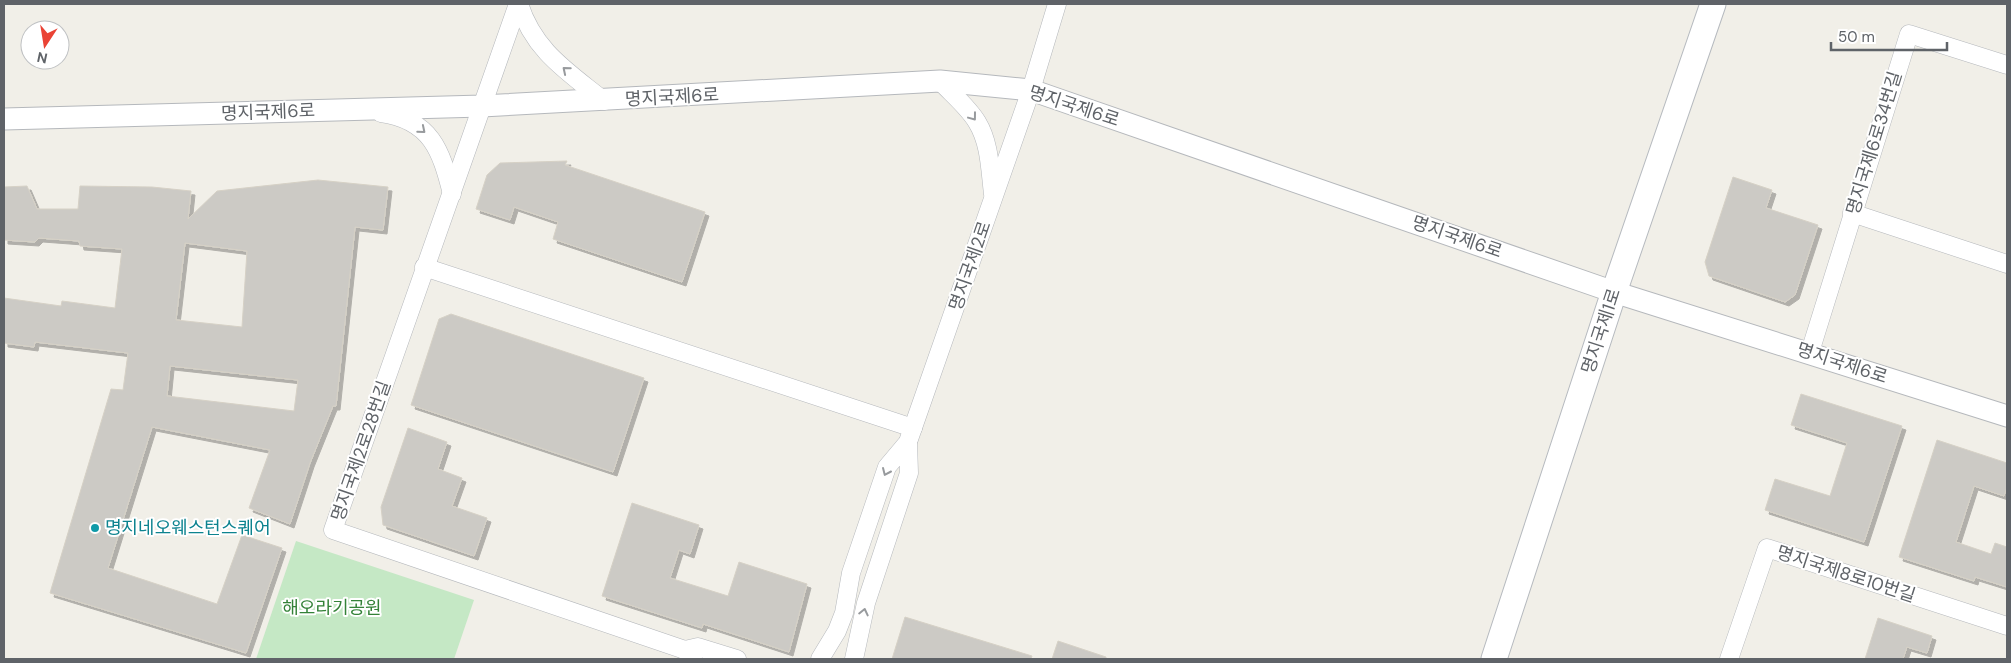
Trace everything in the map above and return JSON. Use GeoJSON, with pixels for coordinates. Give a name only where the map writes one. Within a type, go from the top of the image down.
{"type":"FeatureCollection","features":[{"type":"Feature","properties":{"kind":"main road","name":"명지국제1로"},"geometry":{"type":"LineString","coordinates":[[1494,659],[1614,292],[1713,4]]}},
{"type":"Feature","properties":{"kind":"street"},"geometry":{"type":"LineString","coordinates":[[518,4],[526,25],[541,48],[604,101]]}},
{"type":"Feature","properties":{"kind":"street","name":"명지국제2로28번길"},"geometry":{"type":"LineString","coordinates":[[518,4],[333,530],[689,654],[698,646],[737,659]]}},
{"type":"Feature","properties":{"kind":"street","name":"명지국제2로"},"geometry":{"type":"LineString","coordinates":[[854,659],[866,603],[909,473],[911,435],[1031,90],[1057,4]]}},
{"type":"Feature","properties":{"kind":"street","name":"명지국제6로34번길"},"geometry":{"type":"LineString","coordinates":[[1810,352],[1909,34],[2007,65]]}},
{"type":"Feature","properties":{"kind":"street"},"geometry":{"type":"LineString","coordinates":[[940,81],[971,114],[981,130],[986,145],[994,198]]}},
{"type":"Feature","properties":{"kind":"street","name":"명지국제6로"},"geometry":{"type":"LineString","coordinates":[[5,118],[482,106],[604,101],[940,81],[1031,90],[1614,292],[1810,352],[2007,416]]}},
{"type":"Feature","properties":{"kind":"street"},"geometry":{"type":"LineString","coordinates":[[360,110],[399,117],[425,132],[439,150],[452,194]]}},
{"type":"Feature","properties":{"kind":"street"},"geometry":{"type":"LineString","coordinates":[[1852,213],[2007,264]]}},
{"type":"Feature","properties":{"kind":"street"},"geometry":{"type":"LineString","coordinates":[[424,267],[911,435]]}},
{"type":"Feature","properties":{"kind":"street","name":"명지국제2로"},"geometry":{"type":"LineString","coordinates":[[820,659],[837,631],[844,613],[849,595],[851,573],[887,467],[911,435]]}},
{"type":"Feature","properties":{"kind":"street","name":"명지국제8로10번길"},"geometry":{"type":"LineString","coordinates":[[1730,659],[1767,548],[2007,626]]}},
{"type":"Feature","properties":{"kind":"green space","name":"해오라기공원"},"geometry":{"type":"Polygon","coordinates":[[[296,541],[474,600],[454,659],[256,659],[296,541]]]}},
{"type":"Feature","properties":{"kind":"building"},"geometry":{"type":"Polygon","coordinates":[[[567,161],[565,165],[705,212],[682,282],[553,239],[558,222],[514,207],[510,220],[476,209],[487,175],[500,163],[567,161]]]}},
{"type":"Feature","properties":{"kind":"building"},"geometry":{"type":"Polygon","coordinates":[[[1733,177],[1772,190],[1766,208],[1818,225],[1795,295],[1785,302],[1709,276],[1705,262],[1733,177]]]}},
{"type":"Feature","properties":{"kind":"building"},"geometry":{"type":"Polygon","coordinates":[[[318,180],[388,187],[383,230],[355,227],[336,406],[333,406],[310,463],[290,524],[249,508],[270,450],[152,427],[108,568],[217,604],[242,535],[282,548],[246,653],[50,593],[111,389],[123,390],[128,353],[35,342],[34,347],[4,343],[4,298],[61,306],[62,301],[115,308],[122,249],[80,246],[79,241],[39,238],[35,242],[4,240],[4,187],[27,186],[37,209],[78,209],[80,186],[152,187],[191,191],[188,219],[217,191],[318,180]],[[185,243],[176,320],[242,327],[247,251],[185,243]],[[170,366],[167,396],[294,411],[298,380],[170,366]]]}},
{"type":"Feature","properties":{"kind":"building"},"geometry":{"type":"Polygon","coordinates":[[[451,314],[644,378],[613,472],[411,405],[439,319],[451,314]]]}},
{"type":"Feature","properties":{"kind":"building"},"geometry":{"type":"Polygon","coordinates":[[[1801,394],[1902,426],[1864,542],[1765,510],[1775,479],[1830,496],[1847,443],[1791,425],[1801,394]]]}},
{"type":"Feature","properties":{"kind":"building"},"geometry":{"type":"Polygon","coordinates":[[[408,428],[447,442],[438,469],[462,478],[452,506],[487,518],[474,556],[383,525],[381,507],[408,428]]]}},
{"type":"Feature","properties":{"kind":"building"},"geometry":{"type":"Polygon","coordinates":[[[1937,440],[2007,463],[2007,487],[2004,496],[1974,486],[1956,542],[1991,554],[1995,543],[2007,547],[2007,587],[1975,577],[1974,581],[1899,557],[1937,440]]]}},
{"type":"Feature","properties":{"kind":"building"},"geometry":{"type":"Polygon","coordinates":[[[632,503],[699,525],[690,554],[679,550],[670,578],[728,596],[739,562],[807,584],[789,652],[703,624],[702,628],[602,596],[632,503]]]}},
{"type":"Feature","properties":{"kind":"building"},"geometry":{"type":"Polygon","coordinates":[[[905,617],[1032,656],[1031,659],[892,659],[905,617]]]}},
{"type":"Feature","properties":{"kind":"building"},"geometry":{"type":"Polygon","coordinates":[[[1878,618],[1932,636],[1927,653],[1907,647],[1903,659],[1865,659],[1878,618]]]}},
{"type":"Feature","properties":{"kind":"building"},"geometry":{"type":"Polygon","coordinates":[[[1058,641],[1106,657],[1106,659],[1052,659],[1058,641]]]}},
{"type":"Feature","properties":{"kind":"place","name":"명지네오웨스턴스퀘어"},"geometry":{"type":"Point","coordinates":[95,528]}}]}
